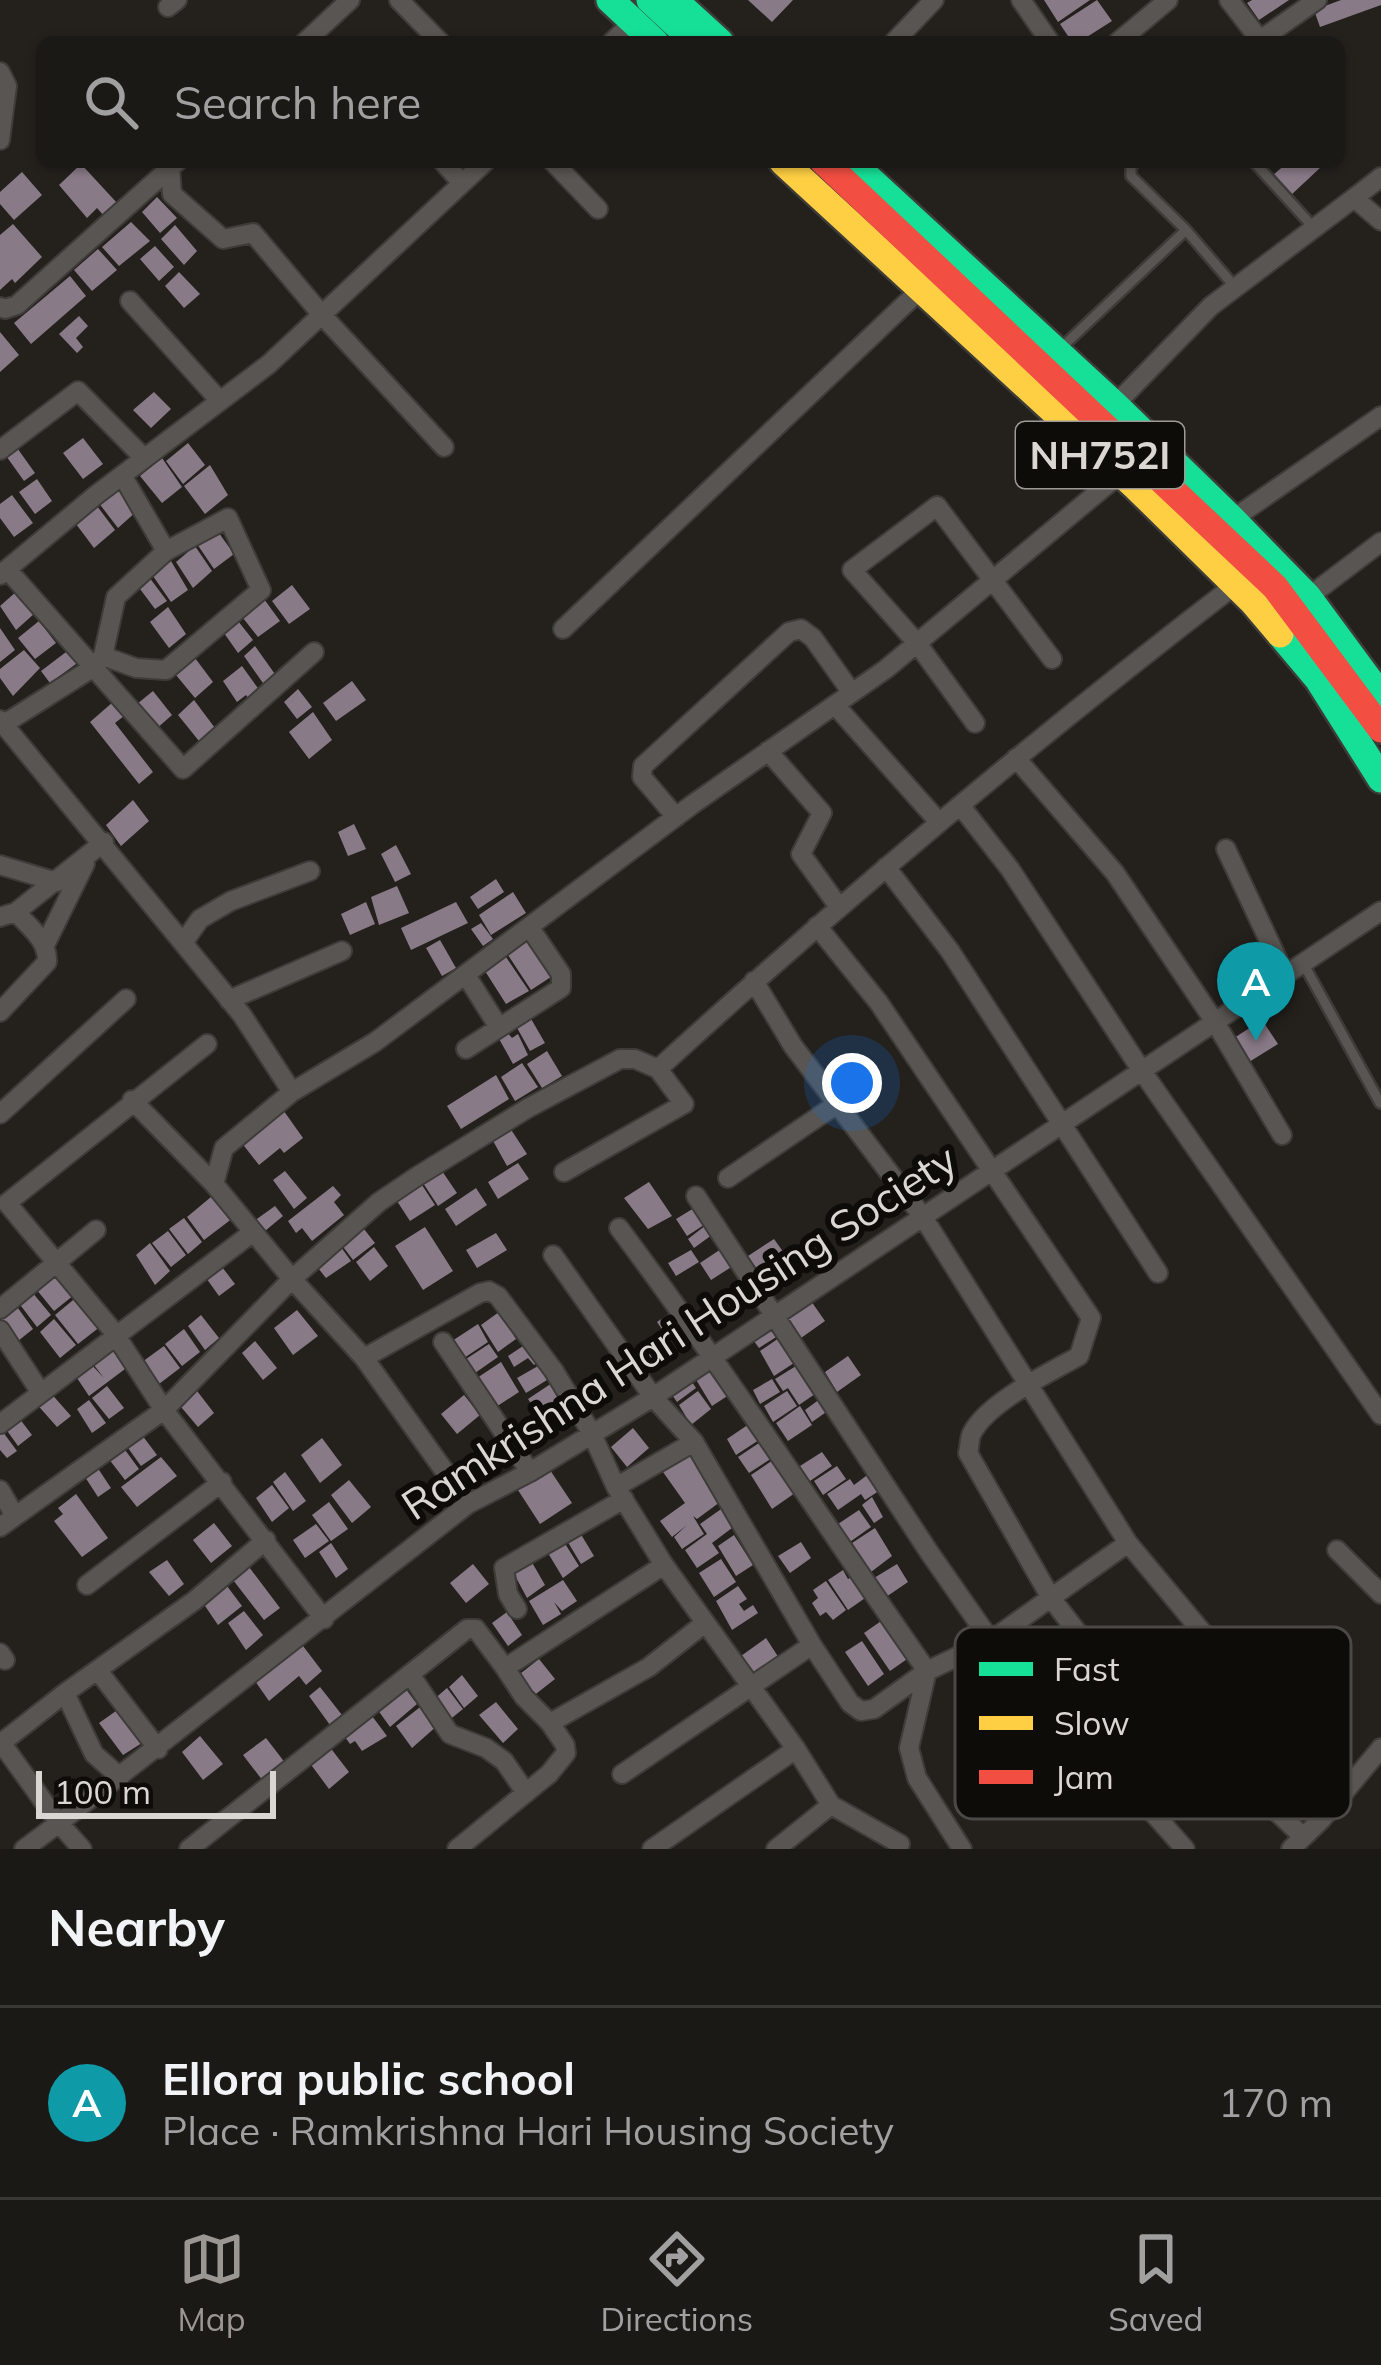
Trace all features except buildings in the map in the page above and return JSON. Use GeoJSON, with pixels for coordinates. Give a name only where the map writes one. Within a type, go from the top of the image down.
{"type":"FeatureCollection","features":[{"type":"Feature","properties":{"kind":"main road"},"geometry":{"type":"LineString","coordinates":[[592,0],[631,27],[669,36]]}},
{"type":"Feature","properties":{"kind":"main road"},"geometry":{"type":"LineString","coordinates":[[610,0],[631,27]]}},
{"type":"Feature","properties":{"kind":"main road"},"geometry":{"type":"LineString","coordinates":[[674,0],[713,36]]}},
{"type":"Feature","properties":{"kind":"main road"},"geometry":{"type":"LineString","coordinates":[[773,168],[916,293]]}},
{"type":"Feature","properties":{"kind":"main road","name":"NH752I"},"geometry":{"type":"LineString","coordinates":[[789,168],[1231,588],[1318,679],[1381,779]]}},
{"type":"Feature","properties":{"kind":"main road","name":"NH752I"},"geometry":{"type":"LineString","coordinates":[[831,168],[1108,412],[1224,524],[1275,587],[1300,603],[1381,729]]}},
{"type":"Feature","properties":{"kind":"main road"},"geometry":{"type":"LineString","coordinates":[[857,168],[1049,359]]}},
{"type":"Feature","properties":{"kind":"main road"},"geometry":{"type":"LineString","coordinates":[[1231,588],[1301,677],[1381,798]]}},
{"type":"Feature","properties":{"kind":"main road"},"geometry":{"type":"LineString","coordinates":[[1300,603],[1381,696]]}},
{"type":"Feature","properties":{"kind":"street"},"geometry":{"type":"LineString","coordinates":[[311,36],[350,0]]}},
{"type":"Feature","properties":{"kind":"street"},"geometry":{"type":"LineString","coordinates":[[399,0],[434,36]]}},
{"type":"Feature","properties":{"kind":"street"},"geometry":{"type":"LineString","coordinates":[[900,36],[934,0]]}},
{"type":"Feature","properties":{"kind":"street"},"geometry":{"type":"LineString","coordinates":[[1125,36],[1168,0]]}},
{"type":"Feature","properties":{"kind":"street"},"geometry":{"type":"LineString","coordinates":[[1229,0],[1257,36]]}},
{"type":"Feature","properties":{"kind":"street"},"geometry":{"type":"LineString","coordinates":[[1266,36],[1317,0]]}},
{"type":"Feature","properties":{"kind":"street"},"geometry":{"type":"LineString","coordinates":[[1026,2],[1046,36]]}},
{"type":"Feature","properties":{"kind":"street"},"geometry":{"type":"LineString","coordinates":[[0,72],[7,86],[0,140]]}},
{"type":"Feature","properties":{"kind":"street"},"geometry":{"type":"LineString","coordinates":[[0,307],[17,305],[170,168]]}},
{"type":"Feature","properties":{"kind":"street"},"geometry":{"type":"LineString","coordinates":[[173,168],[172,194],[223,239],[253,233],[444,447]]}},
{"type":"Feature","properties":{"kind":"street"},"geometry":{"type":"LineString","coordinates":[[448,168],[462,183]]}},
{"type":"Feature","properties":{"kind":"street"},"geometry":{"type":"LineString","coordinates":[[314,652],[183,769],[98,662],[3,572],[269,364],[478,168]]}},
{"type":"Feature","properties":{"kind":"street"},"geometry":{"type":"LineString","coordinates":[[559,168],[598,209]]}},
{"type":"Feature","properties":{"kind":"street"},"geometry":{"type":"LineString","coordinates":[[1108,412],[1211,306],[1381,178]]}},
{"type":"Feature","properties":{"kind":"street"},"geometry":{"type":"LineString","coordinates":[[1354,198],[1381,221]]}},
{"type":"Feature","properties":{"kind":"street"},"geometry":{"type":"LineString","coordinates":[[563,629],[916,293]]}},
{"type":"Feature","properties":{"kind":"street"},"geometry":{"type":"LineString","coordinates":[[130,301],[220,401]]}},
{"type":"Feature","properties":{"kind":"street"},"geometry":{"type":"LineString","coordinates":[[0,450],[78,392],[144,458]]}},
{"type":"Feature","properties":{"kind":"street"},"geometry":{"type":"LineString","coordinates":[[1224,524],[1381,416]]}},
{"type":"Feature","properties":{"kind":"street"},"geometry":{"type":"LineString","coordinates":[[122,475],[166,550]]}},
{"type":"Feature","properties":{"kind":"street"},"geometry":{"type":"LineString","coordinates":[[214,1184],[224,1148],[292,1092],[375,1042],[676,817],[852,693],[1117,477]]}},
{"type":"Feature","properties":{"kind":"street"},"geometry":{"type":"LineString","coordinates":[[975,723],[917,643],[852,570],[937,506],[1052,659]]}},
{"type":"Feature","properties":{"kind":"street"},"geometry":{"type":"LineString","coordinates":[[98,662],[116,597],[166,550],[228,518],[261,590],[166,670],[98,662],[2,722],[97,848],[229,1000],[292,1092]]}},
{"type":"Feature","properties":{"kind":"street"},"geometry":{"type":"LineString","coordinates":[[1300,603],[1381,542]]}},
{"type":"Feature","properties":{"kind":"street"},"geometry":{"type":"LineString","coordinates":[[658,1069],[939,822],[1129,665],[1231,588]]}},
{"type":"Feature","properties":{"kind":"street"},"geometry":{"type":"LineString","coordinates":[[676,817],[642,778],[643,766],[789,632],[801,629],[813,638],[852,693]]}},
{"type":"Feature","properties":{"kind":"street"},"geometry":{"type":"LineString","coordinates":[[835,705],[939,822]]}},
{"type":"Feature","properties":{"kind":"street"},"geometry":{"type":"LineString","coordinates":[[768,751],[822,813],[801,854],[838,908]]}},
{"type":"Feature","properties":{"kind":"street"},"geometry":{"type":"LineString","coordinates":[[1016,758],[1115,873],[1215,1022],[1282,1135]]}},
{"type":"Feature","properties":{"kind":"street"},"geometry":{"type":"LineString","coordinates":[[960,805],[1010,869],[1142,1071],[1381,1415]]}},
{"type":"Feature","properties":{"kind":"street"},"geometry":{"type":"LineString","coordinates":[[45,944],[8,914],[97,848]]}},
{"type":"Feature","properties":{"kind":"street"},"geometry":{"type":"LineString","coordinates":[[0,1012],[47,962],[45,944],[97,848]]}},
{"type":"Feature","properties":{"kind":"street"},"geometry":{"type":"LineString","coordinates":[[1226,850],[1285,976]]}},
{"type":"Feature","properties":{"kind":"street"},"geometry":{"type":"LineString","coordinates":[[0,866],[57,882]]}},
{"type":"Feature","properties":{"kind":"street"},"geometry":{"type":"LineString","coordinates":[[886,867],[950,951],[1158,1273]]}},
{"type":"Feature","properties":{"kind":"street"},"geometry":{"type":"LineString","coordinates":[[183,944],[200,919],[231,901],[310,872]]}},
{"type":"Feature","properties":{"kind":"street","name":"Ramkrishna Hari Housing Society"},"geometry":{"type":"LineString","coordinates":[[24,1849],[468,1504],[653,1397],[1381,911]]}},
{"type":"Feature","properties":{"kind":"street"},"geometry":{"type":"LineString","coordinates":[[818,926],[879,1003],[1091,1318],[1078,1356],[1026,1385],[973,1432],[968,1453],[1051,1598],[1073,1627]]}},
{"type":"Feature","properties":{"kind":"street"},"geometry":{"type":"LineString","coordinates":[[466,1049],[561,988],[561,974],[530,928]]}},
{"type":"Feature","properties":{"kind":"street"},"geometry":{"type":"LineString","coordinates":[[229,1000],[342,951]]}},
{"type":"Feature","properties":{"kind":"street"},"geometry":{"type":"LineString","coordinates":[[466,975],[498,1026]]}},
{"type":"Feature","properties":{"kind":"street"},"geometry":{"type":"LineString","coordinates":[[754,981],[793,1046],[923,1217],[1128,1543],[1198,1627]]}},
{"type":"Feature","properties":{"kind":"street"},"geometry":{"type":"LineString","coordinates":[[2,1107],[126,999]]}},
{"type":"Feature","properties":{"kind":"street"},"geometry":{"type":"LineString","coordinates":[[207,1044],[2,1202],[117,1338],[164,1410],[324,1618]]}},
{"type":"Feature","properties":{"kind":"street"},"geometry":{"type":"LineString","coordinates":[[0,1490],[7,1521],[164,1410],[292,1279],[379,1202],[528,1108],[620,1059],[635,1059],[658,1069],[684,1103],[564,1172]]}},
{"type":"Feature","properties":{"kind":"street"},"geometry":{"type":"LineString","coordinates":[[132,1100],[214,1184],[252,1234],[364,1358],[468,1504]]}},
{"type":"Feature","properties":{"kind":"street"},"geometry":{"type":"LineString","coordinates":[[728,1178],[837,1104]]}},
{"type":"Feature","properties":{"kind":"street"},"geometry":{"type":"LineString","coordinates":[[696,1196],[981,1627]]}},
{"type":"Feature","properties":{"kind":"street"},"geometry":{"type":"LineString","coordinates":[[619,1228],[715,1356],[748,1414],[927,1671],[909,1748],[917,1778],[962,1849]]}},
{"type":"Feature","properties":{"kind":"street"},"geometry":{"type":"LineString","coordinates":[[0,1309],[96,1230]]}},
{"type":"Feature","properties":{"kind":"street"},"geometry":{"type":"LineString","coordinates":[[0,1424],[252,1234]]}},
{"type":"Feature","properties":{"kind":"street"},"geometry":{"type":"LineString","coordinates":[[553,1255],[653,1397],[694,1442],[850,1702],[861,1712],[874,1709],[927,1671],[955,1658]]}},
{"type":"Feature","properties":{"kind":"street"},"geometry":{"type":"LineString","coordinates":[[364,1358],[489,1291],[507,1306],[591,1432],[620,1493],[664,1565],[831,1805],[900,1844]]}},
{"type":"Feature","properties":{"kind":"street"},"geometry":{"type":"LineString","coordinates":[[0,1330],[41,1394]]}},
{"type":"Feature","properties":{"kind":"street"},"geometry":{"type":"LineString","coordinates":[[443,1342],[530,1472]]}},
{"type":"Feature","properties":{"kind":"street"},"geometry":{"type":"LineString","coordinates":[[517,1609],[508,1594],[504,1568],[694,1442]]}},
{"type":"Feature","properties":{"kind":"street"},"geometry":{"type":"LineString","coordinates":[[87,1585],[222,1481]]}},
{"type":"Feature","properties":{"kind":"street"},"geometry":{"type":"LineString","coordinates":[[82,1849],[1,1742],[194,1601],[266,1540]]}},
{"type":"Feature","properties":{"kind":"street"},"geometry":{"type":"LineString","coordinates":[[1010,1627],[1128,1543]]}},
{"type":"Feature","properties":{"kind":"street"},"geometry":{"type":"LineString","coordinates":[[1336,1550],[1381,1594]]}},
{"type":"Feature","properties":{"kind":"street"},"geometry":{"type":"LineString","coordinates":[[506,1668],[664,1565]]}},
{"type":"Feature","properties":{"kind":"street"},"geometry":{"type":"LineString","coordinates":[[550,1723],[649,1667],[705,1624]]}},
{"type":"Feature","properties":{"kind":"street"},"geometry":{"type":"LineString","coordinates":[[189,1849],[471,1627],[550,1723],[566,1753],[549,1774],[457,1849]]}},
{"type":"Feature","properties":{"kind":"street"},"geometry":{"type":"LineString","coordinates":[[622,1774],[812,1645]]}},
{"type":"Feature","properties":{"kind":"street"},"geometry":{"type":"LineString","coordinates":[[99,1672],[158,1749]]}},
{"type":"Feature","properties":{"kind":"street"},"geometry":{"type":"LineString","coordinates":[[410,1674],[450,1733],[505,1761],[526,1793]]}},
{"type":"Feature","properties":{"kind":"street"},"geometry":{"type":"LineString","coordinates":[[65,1693],[94,1754],[120,1777]]}},
{"type":"Feature","properties":{"kind":"street"},"geometry":{"type":"LineString","coordinates":[[1351,1782],[1381,1748]]}},
{"type":"Feature","properties":{"kind":"street"},"geometry":{"type":"LineString","coordinates":[[663,1845],[796,1749]]}},
{"type":"Feature","properties":{"kind":"street"},"geometry":{"type":"LineString","coordinates":[[776,1849],[831,1805]]}},
{"type":"Feature","properties":{"kind":"street"},"geometry":{"type":"LineString","coordinates":[[1159,1819],[1186,1849]]}},
{"type":"Feature","properties":{"kind":"street"},"geometry":{"type":"LineString","coordinates":[[1277,1819],[1297,1843],[1318,1819]]}},
{"type":"Feature","properties":{"kind":"lane"},"geometry":{"type":"LineString","coordinates":[[1130,168],[1131,176],[1235,287]]}},
{"type":"Feature","properties":{"kind":"lane"},"geometry":{"type":"LineString","coordinates":[[1259,168],[1314,228]]}},
{"type":"Feature","properties":{"kind":"lane"},"geometry":{"type":"LineString","coordinates":[[1049,359],[1186,230]]}},
{"type":"Feature","properties":{"kind":"lane"},"geometry":{"type":"LineString","coordinates":[[1303,963],[1380,1102]]}},
{"type":"Feature","properties":{"kind":"traffic: fast"},"geometry":{"type":"LineString","coordinates":[[610,0],[649,36]]}},
{"type":"Feature","properties":{"kind":"traffic: fast"},"geometry":{"type":"LineString","coordinates":[[650,0],[689,36]]}},
{"type":"Feature","properties":{"kind":"traffic: fast"},"geometry":{"type":"LineString","coordinates":[[674,0],[713,36]]}},
{"type":"Feature","properties":{"kind":"traffic: fast"},"geometry":{"type":"LineString","coordinates":[[858,168],[1232,519],[1308,597],[1381,696]]}},
{"type":"Feature","properties":{"kind":"traffic: fast"},"geometry":{"type":"LineString","coordinates":[[1280,634],[1318,679],[1381,779]]}},
{"type":"Feature","properties":{"kind":"traffic: slow"},"geometry":{"type":"LineString","coordinates":[[790,168],[1136,487],[1280,634]]}},
{"type":"Feature","properties":{"kind":"traffic: jam"},"geometry":{"type":"LineString","coordinates":[[830,168],[1275,587],[1381,729]]}},
{"type":"Feature","properties":{"kind":"place","name":"Ellora public school"},"geometry":{"type":"Point","coordinates":[1256,1041]}}]}
